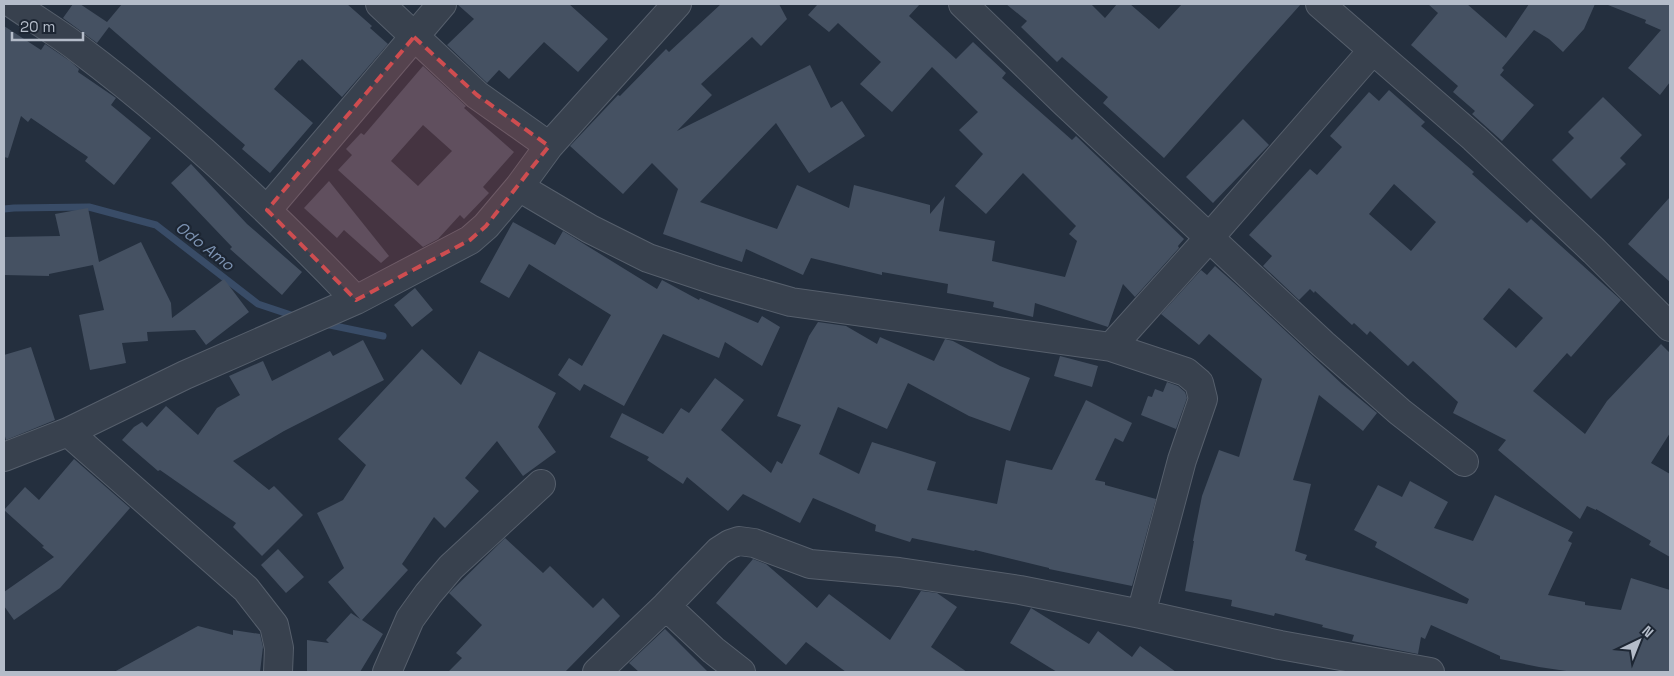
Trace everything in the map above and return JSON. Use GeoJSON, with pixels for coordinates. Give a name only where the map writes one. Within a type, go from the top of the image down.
{"type":"FeatureCollection","features":[{"type":"Feature","properties":{"kind":"street"},"geometry":{"type":"LineString","coordinates":[[13,4],[78,48],[164,117],[267,210],[356,300]]}},
{"type":"Feature","properties":{"kind":"street"},"geometry":{"type":"LineString","coordinates":[[380,4],[478,95],[549,146]]}},
{"type":"Feature","properties":{"kind":"street"},"geometry":{"type":"LineString","coordinates":[[267,210],[442,4]]}},
{"type":"Feature","properties":{"kind":"street"},"geometry":{"type":"LineString","coordinates":[[4,457],[68,432],[184,375],[356,300],[470,240],[486,226],[519,187],[549,146],[677,4]]}},
{"type":"Feature","properties":{"kind":"street"},"geometry":{"type":"LineString","coordinates":[[963,4],[1064,102],[1323,344],[1400,412],[1464,462]]}},
{"type":"Feature","properties":{"kind":"street"},"geometry":{"type":"LineString","coordinates":[[1320,4],[1474,138],[1594,250],[1670,327]]}},
{"type":"Feature","properties":{"kind":"street"},"geometry":{"type":"LineString","coordinates":[[1111,347],[1373,50]]}},
{"type":"Feature","properties":{"kind":"street"},"geometry":{"type":"LineString","coordinates":[[519,187],[590,229],[648,258],[714,280],[791,302],[1111,347],[1186,372],[1199,383],[1202,399],[1182,460],[1141,614]]}},
{"type":"Feature","properties":{"kind":"street"},"geometry":{"type":"LineString","coordinates":[[68,432],[246,589],[274,625],[279,648],[278,672]]}},
{"type":"Feature","properties":{"kind":"street"},"geometry":{"type":"LineString","coordinates":[[387,672],[410,619],[428,594],[451,567],[541,484]]}},
{"type":"Feature","properties":{"kind":"street"},"geometry":{"type":"LineString","coordinates":[[597,672],[720,551],[730,544],[739,541],[754,543],[810,564],[899,572],[1020,590],[1141,614],[1280,645],[1430,672]]}},
{"type":"Feature","properties":{"kind":"street"},"geometry":{"type":"LineString","coordinates":[[666,606],[713,650],[741,672]]}},
{"type":"Feature","properties":{"kind":"highlighted area"},"geometry":{"type":"Polygon","coordinates":[[[414,37],[477,95],[549,146],[486,226],[470,240],[356,300],[267,210],[414,37]]]}},
{"type":"Feature","properties":{"kind":"building"},"geometry":{"type":"Polygon","coordinates":[[[73,4],[80,4],[107,22],[122,4],[347,4],[372,26],[370,28],[388,44],[342,97],[302,59],[299,60],[274,89],[313,123],[270,173],[242,149],[245,145],[109,27],[97,43],[63,18],[73,4]]]}},
{"type":"Feature","properties":{"kind":"building"},"geometry":{"type":"Polygon","coordinates":[[[457,4],[569,4],[608,39],[578,72],[544,42],[509,79],[499,70],[487,83],[447,45],[474,19],[457,4]]]}},
{"type":"Feature","properties":{"kind":"building"},"geometry":{"type":"Polygon","coordinates":[[[721,4],[779,4],[787,19],[761,46],[752,37],[701,84],[712,95],[677,131],[810,65],[831,108],[842,101],[865,136],[809,173],[776,123],[700,202],[777,229],[797,185],[849,208],[854,185],[930,205],[930,214],[945,196],[939,231],[995,241],[992,261],[1065,277],[1077,241],[1069,234],[1076,226],[1023,173],[986,214],[955,186],[983,154],[959,130],[978,112],[932,67],[892,112],[860,84],[881,62],[838,23],[829,32],[808,15],[816,4],[920,4],[909,16],[956,59],[973,42],[1006,73],[1002,78],[1072,140],[1076,136],[1184,239],[1178,246],[1179,248],[1135,297],[1123,284],[1108,327],[1035,303],[1033,317],[993,307],[994,302],[947,293],[948,284],[882,272],[882,275],[811,258],[803,275],[746,249],[742,262],[663,234],[678,189],[652,163],[623,194],[570,146],[618,95],[620,96],[666,49],[669,52],[721,4]]]}},
{"type":"Feature","properties":{"kind":"building"},"geometry":{"type":"Polygon","coordinates":[[[1006,4],[1091,4],[1105,18],[1117,4],[1130,4],[1159,29],[1182,4],[1301,4],[1164,158],[1103,103],[1108,97],[1062,57],[1057,62],[1021,27],[1027,21],[1006,4]]]}},
{"type":"Feature","properties":{"kind":"building"},"geometry":{"type":"Polygon","coordinates":[[[1428,4],[1467,4],[1506,38],[1529,4],[1595,4],[1584,29],[1563,52],[1549,39],[1534,30],[1502,68],[1504,70],[1500,75],[1534,105],[1502,141],[1472,114],[1475,111],[1453,92],[1458,86],[1411,45],[1438,13],[1428,4]]]}},
{"type":"Feature","properties":{"kind":"building"},"geometry":{"type":"Polygon","coordinates":[[[1608,4],[1670,4],[1670,82],[1660,95],[1628,68],[1661,30],[1645,23],[1646,20],[1608,4]]]}},
{"type":"Feature","properties":{"kind":"building"},"geometry":{"type":"Polygon","coordinates":[[[4,26],[41,50],[45,44],[70,61],[79,69],[78,72],[116,98],[111,105],[151,138],[114,185],[85,161],[88,157],[31,118],[28,122],[21,116],[8,158],[4,157],[4,26]]]}},
{"type":"Feature","properties":{"kind":"building"},"geometry":{"type":"Polygon","coordinates":[[[423,66],[466,106],[464,108],[514,152],[483,187],[489,193],[464,219],[460,215],[438,239],[423,247],[338,170],[352,155],[346,149],[361,133],[364,135],[423,66]],[[423,125],[391,161],[418,186],[452,151],[423,125]]]}},
{"type":"Feature","properties":{"kind":"building"},"geometry":{"type":"Polygon","coordinates":[[[1389,90],[1425,122],[1421,126],[1474,172],[1472,174],[1527,223],[1531,219],[1621,300],[1571,357],[1567,353],[1533,391],[1585,434],[1607,401],[1661,344],[1670,353],[1670,433],[1651,463],[1670,474],[1670,557],[1649,545],[1651,541],[1596,509],[1587,506],[1580,519],[1498,450],[1506,440],[1453,413],[1458,402],[1413,361],[1408,366],[1370,331],[1367,335],[1354,323],[1352,325],[1315,291],[1314,293],[1310,289],[1299,300],[1263,266],[1272,256],[1249,235],[1310,169],[1317,175],[1342,147],[1330,136],[1369,92],[1379,101],[1389,90]],[[1394,184],[1369,214],[1411,251],[1436,222],[1394,184]],[[1509,288],[1483,319],[1516,348],[1543,318],[1509,288]]]}},
{"type":"Feature","properties":{"kind":"building"},"geometry":{"type":"Polygon","coordinates":[[[1603,97],[1642,135],[1620,158],[1626,164],[1591,199],[1552,160],[1574,138],[1568,132],[1603,97]]]}},
{"type":"Feature","properties":{"kind":"building"},"geometry":{"type":"Polygon","coordinates":[[[1243,119],[1269,145],[1213,203],[1186,177],[1243,119]]]}},
{"type":"Feature","properties":{"kind":"building"},"geometry":{"type":"Polygon","coordinates":[[[191,164],[247,224],[302,272],[282,295],[230,249],[232,247],[171,183],[191,164]]]}},
{"type":"Feature","properties":{"kind":"building"},"geometry":{"type":"Polygon","coordinates":[[[329,181],[389,256],[381,263],[344,230],[337,238],[304,208],[329,181]]]}},
{"type":"Feature","properties":{"kind":"building"},"geometry":{"type":"Polygon","coordinates":[[[1670,197],[1670,282],[1628,244],[1670,197]]]}},
{"type":"Feature","properties":{"kind":"building"},"geometry":{"type":"Polygon","coordinates":[[[88,208],[99,262],[141,242],[171,303],[172,318],[224,279],[249,312],[206,345],[195,330],[147,332],[148,341],[122,343],[126,363],[90,370],[79,315],[104,310],[93,265],[49,274],[49,276],[4,275],[4,237],[60,236],[55,214],[88,208]]]}},
{"type":"Feature","properties":{"kind":"building"},"geometry":{"type":"Polygon","coordinates":[[[513,222],[555,245],[563,231],[657,289],[662,280],[699,300],[700,298],[758,323],[762,316],[780,327],[762,366],[725,342],[719,358],[663,334],[624,406],[584,384],[580,391],[558,375],[569,358],[582,366],[611,315],[529,264],[509,298],[480,282],[513,222]]]}},
{"type":"Feature","properties":{"kind":"building"},"geometry":{"type":"Polygon","coordinates":[[[1215,266],[1342,384],[1377,413],[1363,431],[1319,395],[1293,480],[1311,484],[1295,551],[1307,555],[1305,560],[1467,604],[1469,599],[1375,547],[1377,542],[1354,530],[1378,485],[1402,497],[1410,481],[1448,502],[1434,528],[1473,541],[1495,495],[1573,532],[1568,541],[1572,543],[1548,595],[1585,602],[1585,605],[1621,610],[1631,578],[1670,590],[1670,672],[1573,672],[1539,667],[1500,659],[1500,656],[1431,625],[1425,639],[1421,637],[1418,654],[1352,641],[1354,635],[1322,627],[1323,625],[1275,613],[1274,616],[1231,606],[1232,600],[1185,591],[1202,496],[1219,450],[1239,457],[1262,379],[1209,334],[1199,345],[1161,314],[1201,270],[1207,275],[1215,266]]]}},
{"type":"Feature","properties":{"kind":"building"},"geometry":{"type":"Polygon","coordinates":[[[415,288],[433,310],[412,327],[394,305],[415,288]]]}},
{"type":"Feature","properties":{"kind":"building"},"geometry":{"type":"Polygon","coordinates":[[[818,322],[846,326],[877,344],[880,337],[934,361],[945,339],[953,341],[1000,366],[1030,378],[1010,431],[969,416],[908,383],[887,429],[838,407],[819,454],[859,474],[872,442],[936,462],[927,490],[997,504],[1006,460],[1052,470],[1086,400],[1132,423],[1123,442],[1115,438],[1095,480],[1105,482],[1105,485],[1156,499],[1132,586],[1049,569],[975,550],[912,538],[910,542],[875,531],[876,525],[813,498],[800,523],[743,494],[728,511],[687,477],[683,484],[647,460],[649,457],[610,437],[622,413],[663,434],[681,408],[689,413],[715,378],[744,400],[721,430],[771,473],[777,461],[782,464],[801,425],[777,416],[809,336],[818,322]]]}},
{"type":"Feature","properties":{"kind":"building"},"geometry":{"type":"Polygon","coordinates":[[[363,340],[384,380],[284,431],[233,461],[269,490],[274,486],[303,515],[262,556],[233,527],[236,523],[160,470],[158,471],[122,440],[134,427],[142,422],[147,427],[166,406],[198,435],[217,408],[240,395],[229,376],[263,361],[272,381],[330,351],[333,356],[363,340]]]}},
{"type":"Feature","properties":{"kind":"building"},"geometry":{"type":"Polygon","coordinates":[[[31,347],[55,420],[6,440],[4,433],[4,355],[31,347]]]}},
{"type":"Feature","properties":{"kind":"building"},"geometry":{"type":"Polygon","coordinates":[[[422,349],[461,385],[479,351],[556,393],[538,427],[556,452],[523,476],[497,441],[465,478],[479,491],[445,528],[434,517],[402,564],[408,570],[362,620],[383,634],[360,672],[307,672],[307,640],[329,643],[326,640],[351,613],[360,619],[328,582],[344,568],[317,513],[343,500],[366,465],[338,439],[422,349]]]}},
{"type":"Feature","properties":{"kind":"building"},"geometry":{"type":"Polygon","coordinates":[[[1060,356],[1098,366],[1092,387],[1054,376],[1060,356]]]}},
{"type":"Feature","properties":{"kind":"building"},"geometry":{"type":"Polygon","coordinates":[[[1167,382],[1178,386],[1185,392],[1187,398],[1176,429],[1141,415],[1148,396],[1152,397],[1155,389],[1163,392],[1167,382]]]}},
{"type":"Feature","properties":{"kind":"building"},"geometry":{"type":"Polygon","coordinates":[[[74,459],[130,508],[60,588],[14,620],[4,606],[4,592],[54,557],[4,510],[25,487],[39,500],[74,459]]]}},
{"type":"Feature","properties":{"kind":"building"},"geometry":{"type":"Polygon","coordinates":[[[505,538],[543,573],[550,566],[593,608],[603,598],[620,616],[565,672],[448,672],[462,658],[456,653],[482,625],[449,593],[505,538]]]}},
{"type":"Feature","properties":{"kind":"building"},"geometry":{"type":"Polygon","coordinates":[[[278,549],[304,577],[286,593],[261,565],[278,549]]]}},
{"type":"Feature","properties":{"kind":"building"},"geometry":{"type":"Polygon","coordinates":[[[753,559],[766,564],[817,608],[829,594],[890,640],[921,591],[937,593],[957,607],[931,647],[967,672],[846,672],[806,642],[786,665],[716,603],[753,559]]]}},
{"type":"Feature","properties":{"kind":"building"},"geometry":{"type":"Polygon","coordinates":[[[1031,608],[1089,644],[1098,631],[1132,657],[1140,646],[1176,672],[1057,672],[1010,643],[1031,608]]]}},
{"type":"Feature","properties":{"kind":"building"},"geometry":{"type":"Polygon","coordinates":[[[198,626],[233,635],[233,630],[260,634],[263,647],[260,672],[114,672],[198,626]]]}},
{"type":"Feature","properties":{"kind":"building"},"geometry":{"type":"Polygon","coordinates":[[[665,629],[708,672],[639,672],[629,663],[665,629]]]}},
{"type":"Feature","properties":{"kind":"waterway","name":"Odo Amo"},"geometry":{"type":"LineString","coordinates":[[4,209],[89,207],[156,225],[258,304],[297,317]]}},
{"type":"Feature","properties":{"kind":"waterway","name":"Odo Amo"},"geometry":{"type":"LineString","coordinates":[[325,324],[383,336]]}}]}
